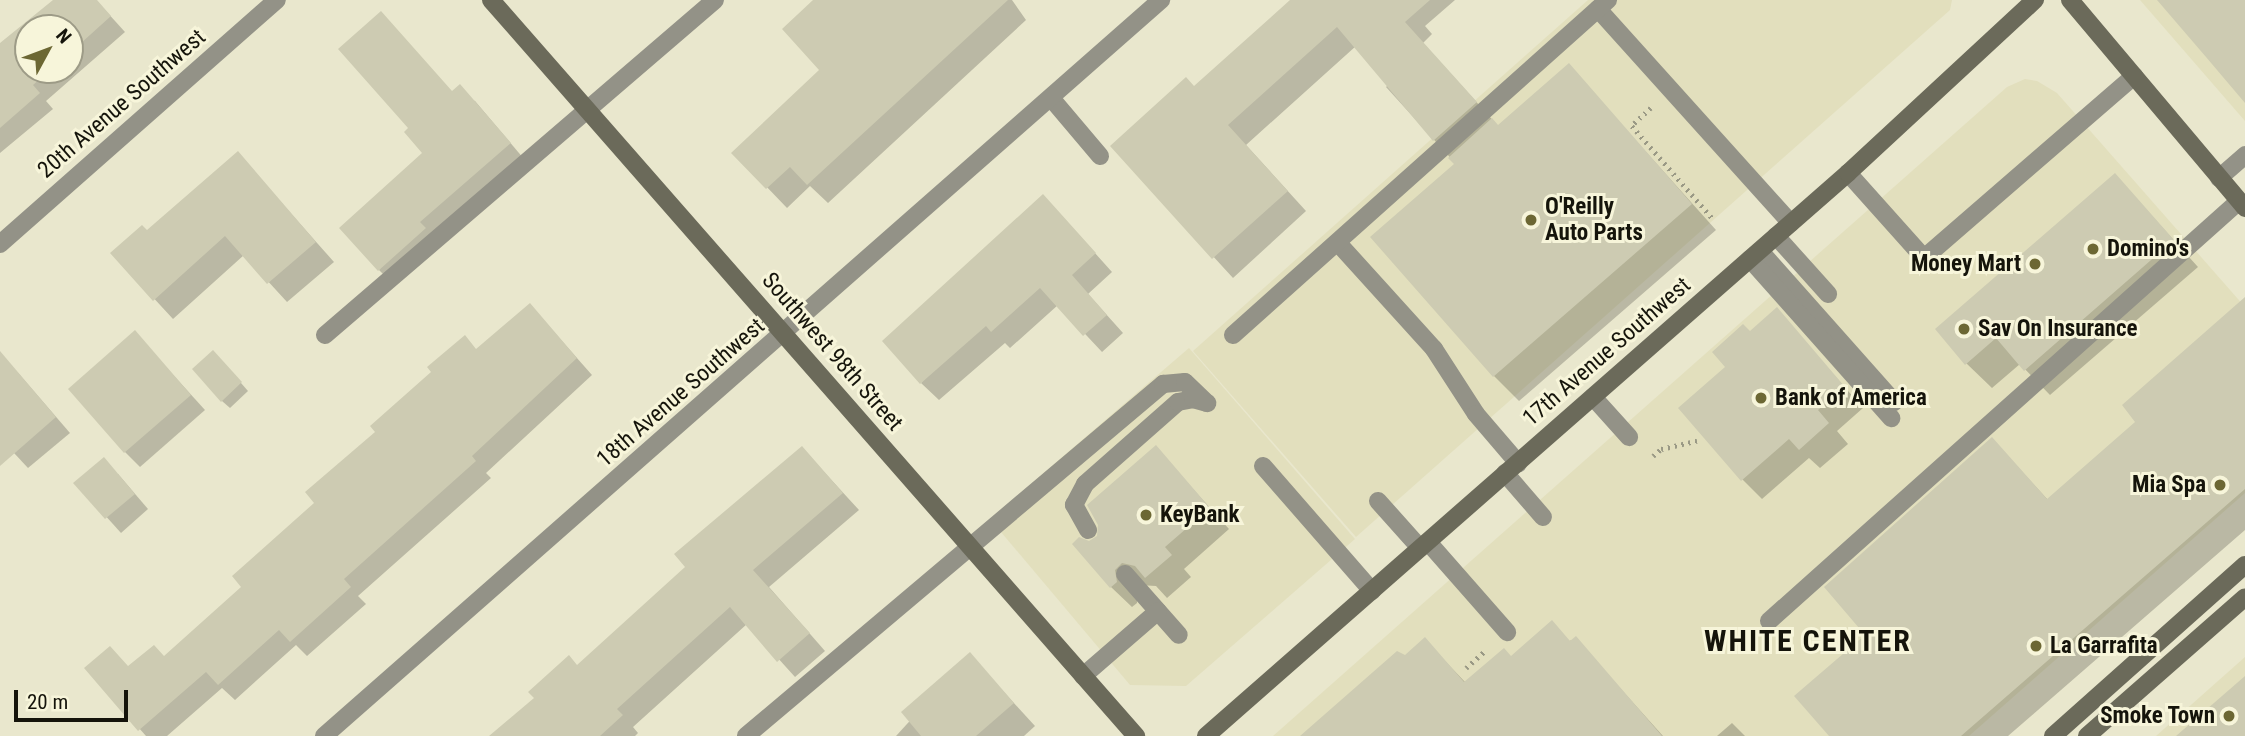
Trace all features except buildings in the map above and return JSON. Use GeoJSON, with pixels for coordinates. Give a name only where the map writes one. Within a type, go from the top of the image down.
{"type":"FeatureCollection","features":[{"type":"Feature","properties":{"kind":"street","name":"20th Avenue Southwest"},"geometry":{"type":"LineString","coordinates":[[0,244],[277,0]]}},
{"type":"Feature","properties":{"kind":"street","name":"Southwest 98th Street"},"geometry":{"type":"LineString","coordinates":[[491,0],[1136,736]]}},
{"type":"Feature","properties":{"kind":"street"},"geometry":{"type":"LineString","coordinates":[[325,335],[715,0]]}},
{"type":"Feature","properties":{"kind":"street","name":"18th Avenue Southwest"},"geometry":{"type":"LineString","coordinates":[[324,736],[784,335],[1161,0]]}},
{"type":"Feature","properties":{"kind":"street","name":"17th Avenue Southwest"},"geometry":{"type":"LineString","coordinates":[[1206,736],[1848,173],[2035,0]]}},
{"type":"Feature","properties":{"kind":"street"},"geometry":{"type":"LineString","coordinates":[[1769,621],[2242,204],[2070,0]]}},
{"type":"Feature","properties":{"kind":"street"},"geometry":{"type":"LineString","coordinates":[[1233,335],[1603,4],[1791,223]]}},
{"type":"Feature","properties":{"kind":"street"},"geometry":{"type":"LineString","coordinates":[[1848,173],[1924,258],[2134,76]]}},
{"type":"Feature","properties":{"kind":"street"},"geometry":{"type":"LineString","coordinates":[[1051,98],[1100,156]]}},
{"type":"Feature","properties":{"kind":"street"},"geometry":{"type":"LineString","coordinates":[[2219,178],[2245,155]]}},
{"type":"Feature","properties":{"kind":"street"},"geometry":{"type":"LineString","coordinates":[[1776,236],[1828,294]]}},
{"type":"Feature","properties":{"kind":"street"},"geometry":{"type":"LineString","coordinates":[[1338,243],[1434,349],[1543,517]]}},
{"type":"Feature","properties":{"kind":"street"},"geometry":{"type":"LineString","coordinates":[[1755,255],[1892,410]]}},
{"type":"Feature","properties":{"kind":"street"},"geometry":{"type":"LineString","coordinates":[[746,736],[1163,384],[1185,382],[1207,403],[1193,398],[1178,402],[1079,490],[1076,513],[1088,530]]}},
{"type":"Feature","properties":{"kind":"street"},"geometry":{"type":"LineString","coordinates":[[1593,397],[1629,437]]}},
{"type":"Feature","properties":{"kind":"street"},"geometry":{"type":"LineString","coordinates":[[1263,466],[1371,591]]}},
{"type":"Feature","properties":{"kind":"street"},"geometry":{"type":"LineString","coordinates":[[1378,501],[1507,632]]}},
{"type":"Feature","properties":{"kind":"street"},"geometry":{"type":"LineString","coordinates":[[2053,736],[2245,565]]}},
{"type":"Feature","properties":{"kind":"street"},"geometry":{"type":"LineString","coordinates":[[1125,574],[1179,635]]}},
{"type":"Feature","properties":{"kind":"street"},"geometry":{"type":"LineString","coordinates":[[2087,736],[2245,597]]}},
{"type":"Feature","properties":{"kind":"street"},"geometry":{"type":"LineString","coordinates":[[1083,676],[1158,611]]}},
{"type":"Feature","properties":{"kind":"path"},"geometry":{"type":"LineString","coordinates":[[1632,126],[1713,219]]}},
{"type":"Feature","properties":{"kind":"path"},"geometry":{"type":"LineString","coordinates":[[1661,449],[1697,441]]}},
{"type":"Feature","properties":{"kind":"path"},"geometry":{"type":"LineString","coordinates":[[1466,668],[1489,649]]}},
{"type":"Feature","properties":{"kind":"shaded area"},"geometry":{"type":"Polygon","coordinates":[[[1588,0],[1952,0],[1950,10],[1356,537],[1193,351],[1588,0]]]}},
{"type":"Feature","properties":{"kind":"shaded area"},"geometry":{"type":"Polygon","coordinates":[[[2140,0],[2245,0],[2245,121],[2140,0]]]}},
{"type":"Feature","properties":{"kind":"shaded area"},"geometry":{"type":"Polygon","coordinates":[[[2025,79],[2037,81],[2057,93],[2245,307],[2245,493],[1969,736],[1273,736],[2007,87],[2025,79]]]}},
{"type":"Feature","properties":{"kind":"shaded area"},"geometry":{"type":"Polygon","coordinates":[[[1189,348],[1355,539],[1186,686],[1130,685],[990,519],[1189,348]]]}},
{"type":"Feature","properties":{"kind":"shaded area"},"geometry":{"type":"Polygon","coordinates":[[[2245,657],[2245,736],[2156,736],[2245,657]]]}},
{"type":"Feature","properties":{"kind":"place","name":"O'Reilly Auto Parts"},"geometry":{"type":"Point","coordinates":[1531,220]}},
{"type":"Feature","properties":{"kind":"place","name":"Domino's"},"geometry":{"type":"Point","coordinates":[2093,249]}},
{"type":"Feature","properties":{"kind":"place","name":"Money Mart"},"geometry":{"type":"Point","coordinates":[2035,264]}},
{"type":"Feature","properties":{"kind":"place","name":"Sav On Insurance"},"geometry":{"type":"Point","coordinates":[1964,329]}},
{"type":"Feature","properties":{"kind":"place","name":"Bank of America"},"geometry":{"type":"Point","coordinates":[1761,398]}},
{"type":"Feature","properties":{"kind":"place","name":"Mia Spa"},"geometry":{"type":"Point","coordinates":[2220,485]}},
{"type":"Feature","properties":{"kind":"place","name":"KeyBank"},"geometry":{"type":"Point","coordinates":[1146,515]}},
{"type":"Feature","properties":{"kind":"place","name":"La Garrafita"},"geometry":{"type":"Point","coordinates":[2036,646]}},
{"type":"Feature","properties":{"kind":"place","name":"Smoke Town"},"geometry":{"type":"Point","coordinates":[2229,716]}},
{"type":"Feature","properties":{"kind":"district","name":"WHITE CENTER"},"geometry":{"type":"Point","coordinates":[1808,641]}}]}
